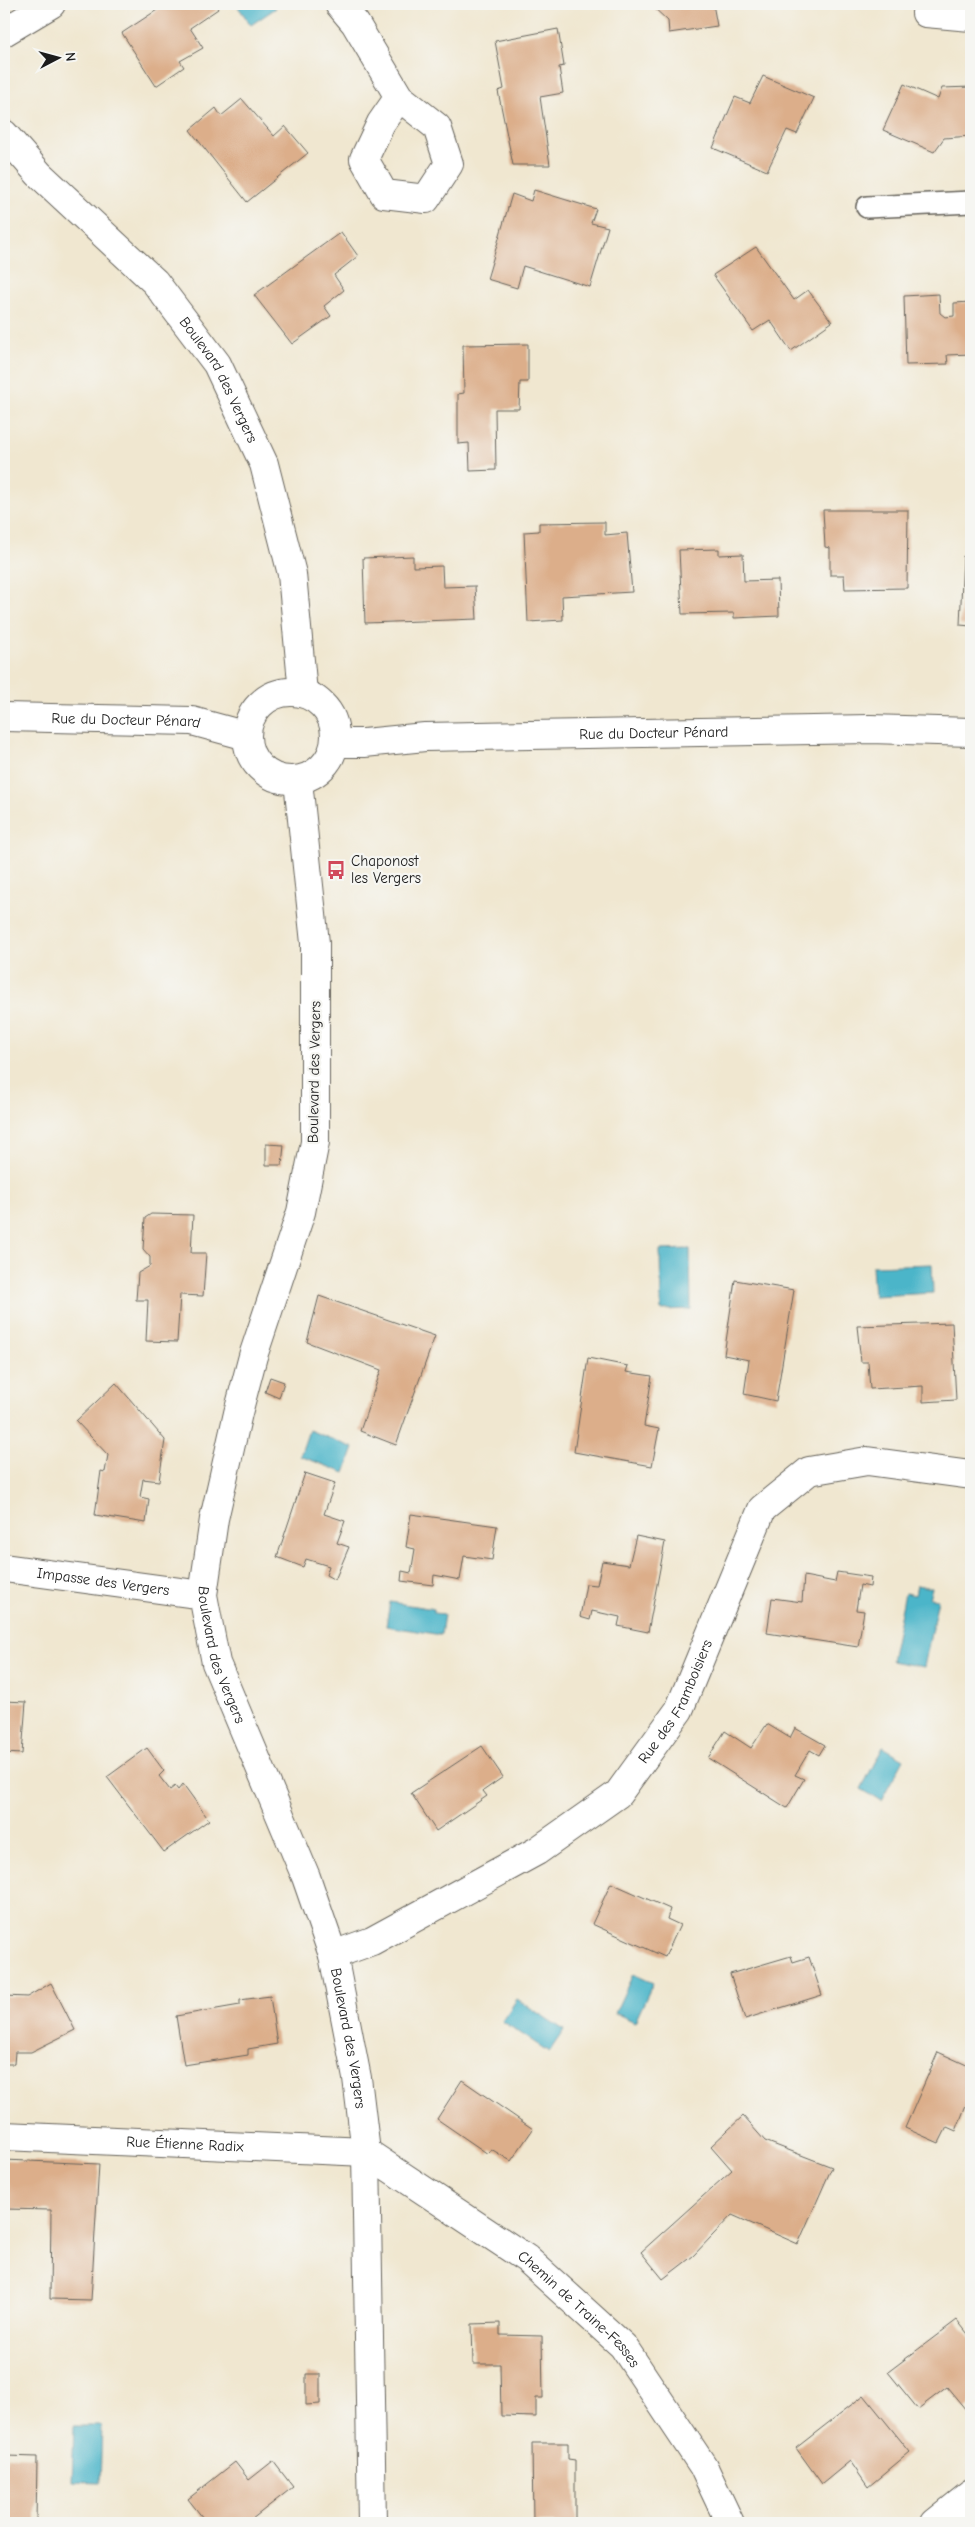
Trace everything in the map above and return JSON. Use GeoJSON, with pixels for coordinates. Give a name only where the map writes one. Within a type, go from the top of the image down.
{"type":"FeatureCollection","features":[{"type":"Feature","properties":{"kind":"street"},"geometry":{"type":"LineString","coordinates":[[4,32],[51,4]]}},
{"type":"Feature","properties":{"kind":"street"},"geometry":{"type":"LineString","coordinates":[[339,4],[355,23],[399,97]]}},
{"type":"Feature","properties":{"kind":"street"},"geometry":{"type":"LineString","coordinates":[[926,13],[971,16]]}},
{"type":"Feature","properties":{"kind":"street","name":"Boulevard des Vergers"},"geometry":{"type":"LineString","coordinates":[[4,134],[39,174],[156,282],[217,364],[264,464],[292,574],[304,693]]}},
{"type":"Feature","properties":{"kind":"street"},"geometry":{"type":"LineString","coordinates":[[287,692],[304,693],[318,700],[329,712],[335,727],[336,744],[329,761],[316,774],[298,781],[283,781],[268,775],[256,765],[249,751],[246,736],[250,720],[258,706],[271,696],[287,692]]}},
{"type":"Feature","properties":{"kind":"street","name":"Rue du Docteur Pénard"},"geometry":{"type":"LineString","coordinates":[[4,717],[192,721],[246,736]]}},
{"type":"Feature","properties":{"kind":"street","name":"Rue du Docteur Pénard"},"geometry":{"type":"LineString","coordinates":[[336,744],[425,737],[870,729],[971,732]]}},
{"type":"Feature","properties":{"kind":"street","name":"Boulevard des Vergers"},"geometry":{"type":"LineString","coordinates":[[298,781],[315,943],[315,1142],[301,1212],[253,1356],[238,1412],[214,1519],[203,1595],[216,1663],[306,1877],[333,1955],[357,2078],[366,2152],[372,2523]]}},
{"type":"Feature","properties":{"kind":"street","name":"Rue des Framboisiers"},"geometry":{"type":"LineString","coordinates":[[333,1955],[372,1941],[537,1851],[618,1794],[679,1710],[762,1509],[809,1471],[868,1461],[971,1474]]}},
{"type":"Feature","properties":{"kind":"street","name":"Impasse des Vergers"},"geometry":{"type":"LineString","coordinates":[[4,1568],[203,1595]]}},
{"type":"Feature","properties":{"kind":"street","name":"Rue Étienne Radix"},"geometry":{"type":"LineString","coordinates":[[4,2136],[366,2152]]}},
{"type":"Feature","properties":{"kind":"street","name":"Chemin de Traine-Fesses"},"geometry":{"type":"LineString","coordinates":[[366,2152],[527,2259],[623,2346],[703,2466],[730,2523]]}},
{"type":"Feature","properties":{"kind":"street"},"geometry":{"type":"LineString","coordinates":[[934,2523],[971,2494]]}},
{"type":"Feature","properties":{"kind":"lane"},"geometry":{"type":"LineString","coordinates":[[867,207],[971,202]]}},
{"type":"Feature","properties":{"kind":"water"},"geometry":{"type":"Polygon","coordinates":[[[236,4],[273,4],[276,8],[251,25],[236,4]]]}},
{"type":"Feature","properties":{"kind":"water"},"geometry":{"type":"Polygon","coordinates":[[[690,1249],[691,1309],[661,1310],[660,1250],[690,1249]]]}},
{"type":"Feature","properties":{"kind":"water"},"geometry":{"type":"Polygon","coordinates":[[[932,1264],[933,1293],[874,1296],[872,1266],[932,1264]]]}},
{"type":"Feature","properties":{"kind":"water"},"geometry":{"type":"Polygon","coordinates":[[[309,1430],[354,1448],[345,1473],[300,1456],[309,1430]]]}},
{"type":"Feature","properties":{"kind":"water"},"geometry":{"type":"Polygon","coordinates":[[[917,1585],[932,1588],[929,1598],[938,1599],[924,1667],[891,1661],[905,1593],[915,1595],[917,1585]]]}},
{"type":"Feature","properties":{"kind":"water"},"geometry":{"type":"Polygon","coordinates":[[[390,1602],[434,1609],[434,1613],[444,1614],[441,1635],[386,1626],[390,1602]]]}},
{"type":"Feature","properties":{"kind":"water"},"geometry":{"type":"Polygon","coordinates":[[[883,1747],[904,1759],[881,1801],[861,1789],[883,1747]]]}},
{"type":"Feature","properties":{"kind":"water"},"geometry":{"type":"Polygon","coordinates":[[[633,1974],[653,1983],[635,2022],[615,2013],[633,1974]]]}},
{"type":"Feature","properties":{"kind":"water"},"geometry":{"type":"Polygon","coordinates":[[[517,1999],[564,2030],[549,2052],[502,2021],[517,1999]]]}},
{"type":"Feature","properties":{"kind":"water"},"geometry":{"type":"Polygon","coordinates":[[[74,2426],[102,2426],[100,2483],[72,2482],[74,2426]]]}},
{"type":"Feature","properties":{"kind":"building"},"geometry":{"type":"Polygon","coordinates":[[[158,4],[215,4],[218,9],[190,28],[203,48],[180,61],[184,67],[156,86],[122,33],[157,10],[155,6],[158,4]]]}},
{"type":"Feature","properties":{"kind":"building"},"geometry":{"type":"Polygon","coordinates":[[[650,4],[713,4],[717,26],[669,33],[668,21],[650,4]]]}},
{"type":"Feature","properties":{"kind":"building"},"geometry":{"type":"Polygon","coordinates":[[[558,29],[564,66],[559,67],[563,93],[540,97],[550,165],[513,165],[498,91],[504,89],[495,41],[558,29]]]}},
{"type":"Feature","properties":{"kind":"building"},"geometry":{"type":"Polygon","coordinates":[[[763,76],[814,98],[797,134],[787,130],[767,171],[713,148],[735,97],[750,103],[763,76]]]}},
{"type":"Feature","properties":{"kind":"building"},"geometry":{"type":"Polygon","coordinates":[[[904,84],[938,99],[942,88],[971,87],[971,136],[944,138],[934,152],[883,130],[904,84]]]}},
{"type":"Feature","properties":{"kind":"building"},"geometry":{"type":"Polygon","coordinates":[[[242,99],[274,136],[285,126],[308,153],[247,202],[190,130],[216,108],[221,116],[242,99]]]}},
{"type":"Feature","properties":{"kind":"building"},"geometry":{"type":"Polygon","coordinates":[[[534,190],[596,209],[591,223],[608,227],[590,287],[523,266],[517,288],[487,279],[512,194],[531,201],[534,190]]]}},
{"type":"Feature","properties":{"kind":"building"},"geometry":{"type":"Polygon","coordinates":[[[341,232],[358,256],[334,275],[344,290],[324,306],[331,316],[292,344],[254,295],[341,232]]]}},
{"type":"Feature","properties":{"kind":"building"},"geometry":{"type":"Polygon","coordinates":[[[756,247],[794,300],[808,290],[832,322],[791,351],[770,320],[753,331],[713,275],[756,247]]]}},
{"type":"Feature","properties":{"kind":"building"},"geometry":{"type":"Polygon","coordinates":[[[939,294],[940,313],[945,317],[954,316],[954,303],[971,302],[971,354],[947,355],[948,364],[906,365],[904,296],[939,294]]]}},
{"type":"Feature","properties":{"kind":"building"},"geometry":{"type":"Polygon","coordinates":[[[528,344],[528,382],[520,382],[519,409],[495,409],[496,470],[470,471],[469,443],[458,444],[458,394],[464,393],[463,345],[528,344]]]}},
{"type":"Feature","properties":{"kind":"building"},"geometry":{"type":"Polygon","coordinates":[[[823,510],[908,510],[907,588],[845,589],[844,575],[830,575],[830,548],[825,547],[823,510]]]}},
{"type":"Feature","properties":{"kind":"building"},"geometry":{"type":"Polygon","coordinates":[[[605,522],[605,535],[627,533],[632,592],[562,596],[563,620],[528,622],[524,532],[539,531],[539,523],[605,522]]]}},
{"type":"Feature","properties":{"kind":"building"},"geometry":{"type":"Polygon","coordinates":[[[719,549],[719,555],[743,554],[744,581],[778,580],[779,616],[734,618],[734,613],[682,614],[679,550],[719,549]]]}},
{"type":"Feature","properties":{"kind":"building"},"geometry":{"type":"Polygon","coordinates":[[[413,556],[413,567],[442,566],[443,587],[475,586],[477,619],[365,623],[363,558],[413,556]]]}},
{"type":"Feature","properties":{"kind":"building"},"geometry":{"type":"Polygon","coordinates":[[[963,556],[971,556],[971,626],[960,625],[963,556]]]}},
{"type":"Feature","properties":{"kind":"building"},"geometry":{"type":"Polygon","coordinates":[[[266,1144],[284,1145],[282,1165],[266,1165],[266,1144]]]}},
{"type":"Feature","properties":{"kind":"building"},"geometry":{"type":"Polygon","coordinates":[[[151,1214],[193,1215],[191,1253],[206,1253],[203,1296],[180,1295],[177,1342],[146,1341],[148,1300],[136,1300],[138,1273],[150,1266],[150,1257],[143,1249],[145,1218],[151,1214]]]}},
{"type":"Feature","properties":{"kind":"building"},"geometry":{"type":"Polygon","coordinates":[[[735,1280],[794,1290],[776,1401],[744,1394],[749,1360],[724,1355],[735,1280]]]}},
{"type":"Feature","properties":{"kind":"building"},"geometry":{"type":"Polygon","coordinates":[[[319,1296],[435,1336],[396,1445],[360,1431],[381,1370],[307,1342],[319,1296]]]}},
{"type":"Feature","properties":{"kind":"building"},"geometry":{"type":"Polygon","coordinates":[[[952,1323],[956,1400],[923,1402],[923,1386],[870,1389],[868,1362],[861,1362],[857,1326],[952,1323]]]}},
{"type":"Feature","properties":{"kind":"building"},"geometry":{"type":"Polygon","coordinates":[[[588,1358],[628,1366],[626,1372],[652,1376],[644,1426],[659,1429],[652,1466],[574,1452],[588,1358]]]}},
{"type":"Feature","properties":{"kind":"building"},"geometry":{"type":"Polygon","coordinates":[[[270,1377],[284,1382],[279,1398],[265,1392],[270,1377]]]}},
{"type":"Feature","properties":{"kind":"building"},"geometry":{"type":"Polygon","coordinates":[[[116,1383],[165,1440],[159,1481],[143,1479],[140,1497],[149,1499],[146,1523],[95,1515],[101,1471],[105,1472],[108,1455],[76,1421],[116,1383]]]}},
{"type":"Feature","properties":{"kind":"building"},"geometry":{"type":"Polygon","coordinates":[[[305,1473],[335,1483],[324,1514],[345,1521],[337,1543],[349,1547],[335,1580],[326,1575],[329,1566],[306,1559],[303,1567],[277,1557],[305,1473]]]}},
{"type":"Feature","properties":{"kind":"building"},"geometry":{"type":"Polygon","coordinates":[[[411,1514],[497,1526],[492,1560],[464,1556],[460,1580],[434,1575],[433,1585],[401,1581],[402,1571],[411,1573],[415,1549],[406,1547],[411,1514]]]}},
{"type":"Feature","properties":{"kind":"building"},"geometry":{"type":"Polygon","coordinates":[[[636,1536],[665,1542],[648,1632],[618,1626],[620,1617],[592,1611],[590,1620],[580,1617],[586,1584],[597,1585],[602,1561],[629,1565],[636,1536]]]}},
{"type":"Feature","properties":{"kind":"building"},"geometry":{"type":"Polygon","coordinates":[[[837,1572],[871,1577],[870,1587],[860,1585],[856,1610],[864,1611],[858,1647],[767,1633],[772,1598],[802,1602],[804,1576],[835,1582],[837,1572]]]}},
{"type":"Feature","properties":{"kind":"building"},"geometry":{"type":"Polygon","coordinates":[[[4,1701],[26,1702],[22,1754],[4,1753],[4,1701]]]}},
{"type":"Feature","properties":{"kind":"building"},"geometry":{"type":"Polygon","coordinates":[[[767,1724],[790,1738],[795,1728],[825,1745],[819,1755],[810,1750],[795,1775],[804,1779],[787,1808],[708,1758],[725,1731],[751,1748],[767,1724]]]}},
{"type":"Feature","properties":{"kind":"building"},"geometry":{"type":"Polygon","coordinates":[[[482,1746],[503,1777],[483,1791],[487,1796],[436,1831],[411,1793],[482,1746]]]}},
{"type":"Feature","properties":{"kind":"building"},"geometry":{"type":"Polygon","coordinates":[[[147,1748],[164,1771],[159,1776],[170,1790],[175,1786],[178,1790],[183,1784],[209,1820],[164,1852],[107,1777],[147,1748]]]}},
{"type":"Feature","properties":{"kind":"building"},"geometry":{"type":"Polygon","coordinates":[[[611,1883],[670,1909],[667,1919],[680,1925],[665,1957],[592,1924],[611,1883]]]}},
{"type":"Feature","properties":{"kind":"building"},"geometry":{"type":"Polygon","coordinates":[[[791,1956],[793,1962],[809,1957],[822,1995],[745,2019],[730,1974],[791,1956]]]}},
{"type":"Feature","properties":{"kind":"building"},"geometry":{"type":"Polygon","coordinates":[[[51,1983],[75,2030],[31,2052],[15,2052],[14,2064],[4,2064],[4,1996],[27,1997],[51,1983]]]}},
{"type":"Feature","properties":{"kind":"building"},"geometry":{"type":"Polygon","coordinates":[[[270,1996],[277,2044],[248,2049],[248,2055],[184,2065],[176,2016],[240,2005],[240,2000],[270,1996]]]}},
{"type":"Feature","properties":{"kind":"building"},"geometry":{"type":"Polygon","coordinates":[[[938,2052],[971,2067],[971,2092],[956,2131],[947,2127],[939,2143],[905,2128],[938,2052]]]}},
{"type":"Feature","properties":{"kind":"building"},"geometry":{"type":"Polygon","coordinates":[[[462,2080],[533,2129],[511,2161],[491,2149],[488,2154],[437,2119],[462,2080]]]}},
{"type":"Feature","properties":{"kind":"building"},"geometry":{"type":"Polygon","coordinates":[[[743,2116],[765,2141],[832,2167],[798,2244],[732,2215],[693,2256],[663,2279],[641,2252],[732,2170],[711,2146],[743,2116]]]}},
{"type":"Feature","properties":{"kind":"building"},"geometry":{"type":"Polygon","coordinates":[[[4,2160],[99,2164],[91,2300],[50,2299],[51,2210],[4,2209],[4,2160]]]}},
{"type":"Feature","properties":{"kind":"building"},"geometry":{"type":"Polygon","coordinates":[[[957,2320],[971,2338],[971,2406],[966,2410],[947,2387],[918,2409],[888,2372],[957,2320]]]}},
{"type":"Feature","properties":{"kind":"building"},"geometry":{"type":"Polygon","coordinates":[[[500,2323],[500,2335],[542,2336],[543,2398],[536,2398],[536,2417],[501,2416],[500,2364],[473,2364],[472,2324],[500,2323]]]}},
{"type":"Feature","properties":{"kind":"building"},"geometry":{"type":"Polygon","coordinates":[[[306,2374],[320,2374],[320,2404],[306,2405],[306,2374]]]}},
{"type":"Feature","properties":{"kind":"building"},"geometry":{"type":"Polygon","coordinates":[[[864,2395],[910,2452],[868,2487],[850,2461],[822,2484],[796,2448],[864,2395]]]}},
{"type":"Feature","properties":{"kind":"building"},"geometry":{"type":"Polygon","coordinates":[[[532,2443],[568,2443],[568,2459],[575,2460],[575,2523],[533,2523],[532,2443]]]}},
{"type":"Feature","properties":{"kind":"building"},"geometry":{"type":"Polygon","coordinates":[[[7,2456],[37,2457],[36,2523],[4,2523],[4,2464],[6,2464],[7,2456]]]}},
{"type":"Feature","properties":{"kind":"building"},"geometry":{"type":"Polygon","coordinates":[[[273,2461],[293,2487],[247,2523],[207,2523],[188,2499],[235,2462],[249,2480],[273,2461]]]}},
{"type":"Feature","properties":{"kind":"place","name":"Chaponost les Vergers"},"geometry":{"type":"Point","coordinates":[336,870]}}]}
